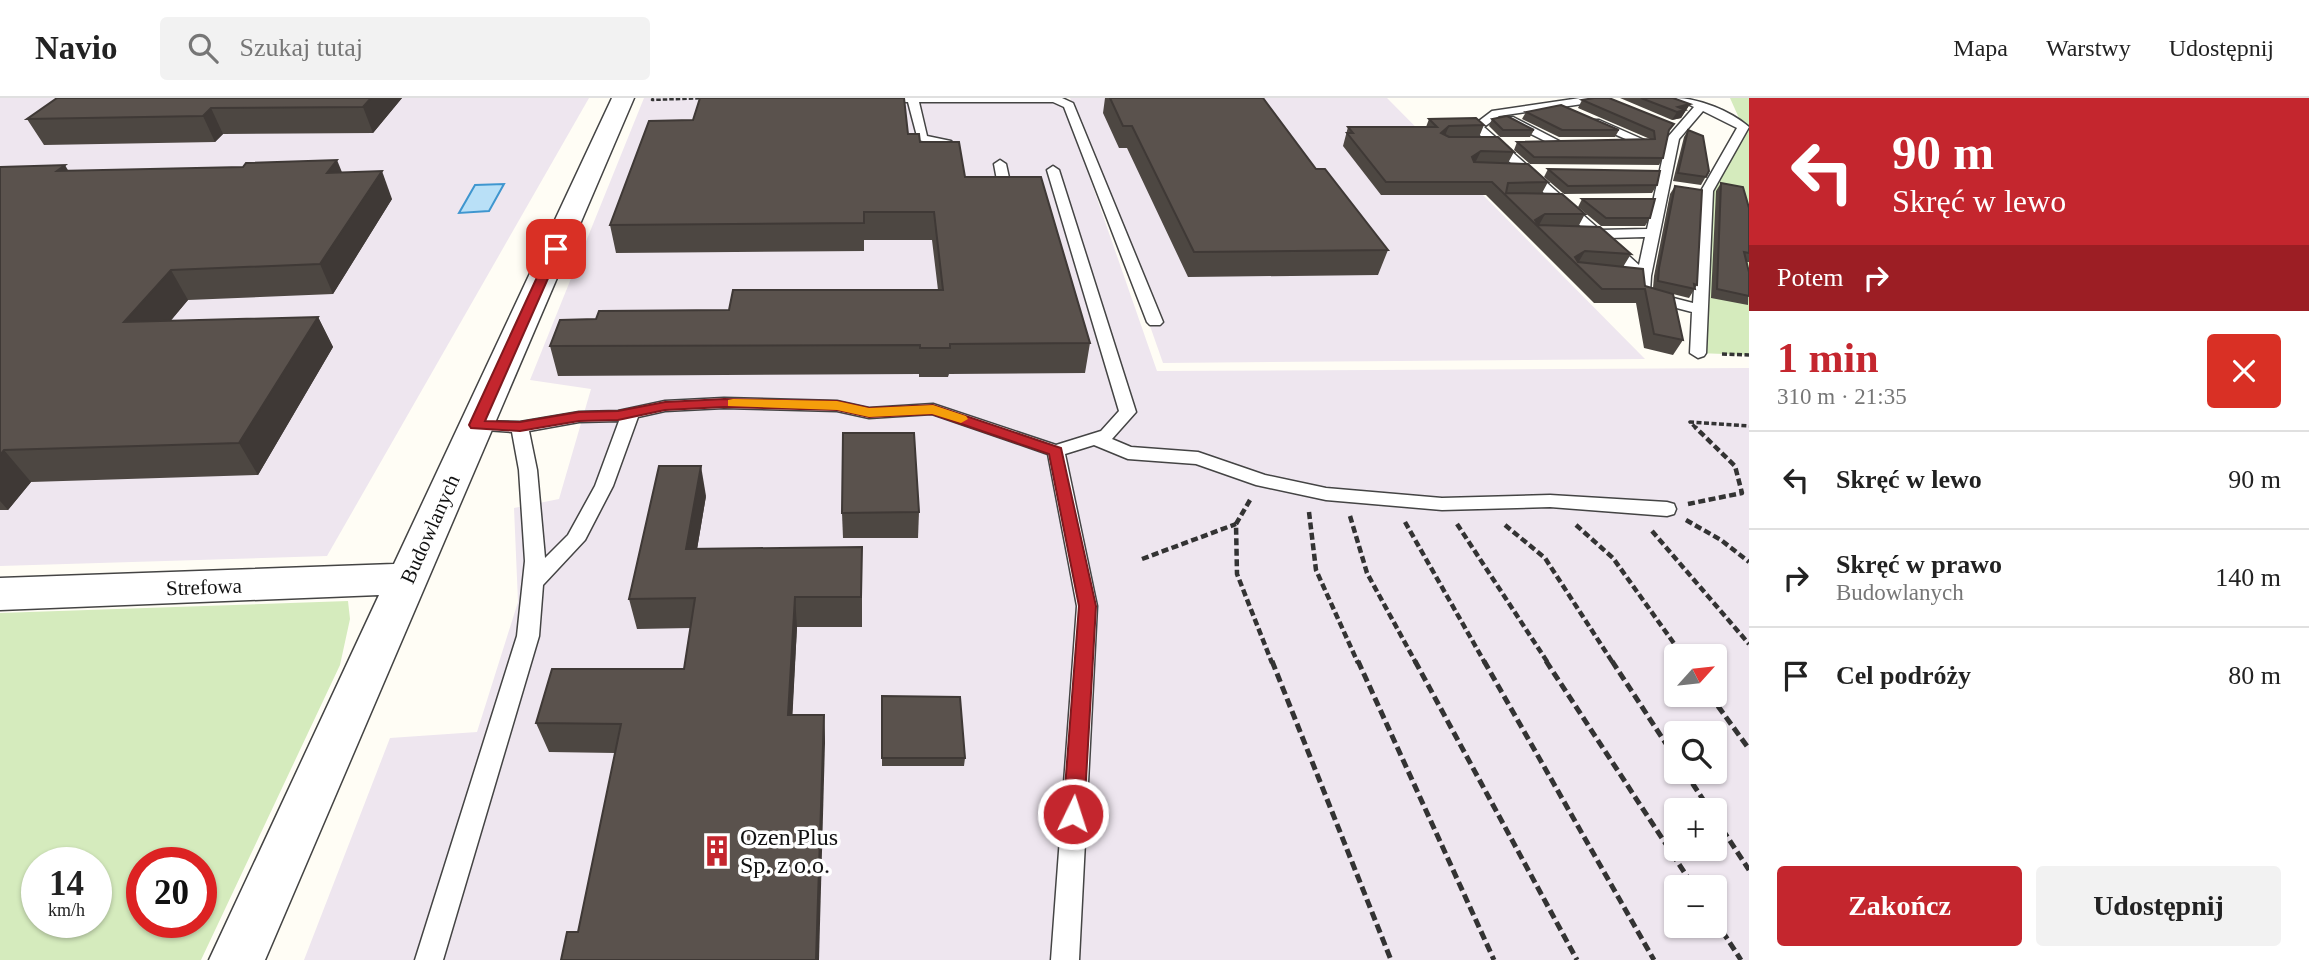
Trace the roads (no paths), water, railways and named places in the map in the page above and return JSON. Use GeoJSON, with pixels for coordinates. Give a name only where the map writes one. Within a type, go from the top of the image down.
{"type":"FeatureCollection","features":[{"type":"Feature","properties":{"kind":"street","name":"Budowlanych"},"geometry":{"type":"LineString","coordinates":[[237,960],[624,98]]}},
{"type":"Feature","properties":{"kind":"street","name":"Strefowa"},"geometry":{"type":"LineString","coordinates":[[0,594],[408,579]]}},
{"type":"Feature","properties":{"kind":"lane"},"geometry":{"type":"LineString","coordinates":[[840,98],[1055,99],[1069,105],[1155,322]]}},
{"type":"Feature","properties":{"kind":"lane"},"geometry":{"type":"LineString","coordinates":[[913,98],[922,138],[947,143]]}},
{"type":"Feature","properties":{"kind":"lane"},"geometry":{"type":"LineString","coordinates":[[1680,98],[1743,127],[1702,192],[1698,353]]}},
{"type":"Feature","properties":{"kind":"lane"},"geometry":{"type":"LineString","coordinates":[[1606,100],[1496,113],[1477,127],[1489,144],[1525,171],[1644,276]]}},
{"type":"Feature","properties":{"kind":"lane"},"geometry":{"type":"LineString","coordinates":[[1559,106],[1645,143]]}},
{"type":"Feature","properties":{"kind":"lane"},"geometry":{"type":"LineString","coordinates":[[1700,309],[1643,295],[1644,276],[1654,233],[1654,200],[1669,187],[1660,172],[1671,146],[1675,127],[1701,106]]}},
{"type":"Feature","properties":{"kind":"lane"},"geometry":{"type":"LineString","coordinates":[[1489,144],[1565,144],[1496,113]]}},
{"type":"Feature","properties":{"kind":"lane"},"geometry":{"type":"LineString","coordinates":[[1626,135],[1648,130]]}},
{"type":"Feature","properties":{"kind":"lane"},"geometry":{"type":"LineString","coordinates":[[1608,144],[1645,143],[1671,146]]}},
{"type":"Feature","properties":{"kind":"lane"},"geometry":{"type":"LineString","coordinates":[[1000,164],[1005,191],[1046,192]]}},
{"type":"Feature","properties":{"kind":"lane"},"geometry":{"type":"LineString","coordinates":[[477,425],[520,426],[631,413],[665,406],[724,403],[837,406],[869,413],[933,409],[1056,451],[1107,435],[1128,412],[1046,192],[1053,170]]}},
{"type":"Feature","properties":{"kind":"lane"},"geometry":{"type":"LineString","coordinates":[[1500,171],[1551,171]]}},
{"type":"Feature","properties":{"kind":"lane"},"geometry":{"type":"LineString","coordinates":[[1533,201],[1584,201]]}},
{"type":"Feature","properties":{"kind":"lane"},"geometry":{"type":"LineString","coordinates":[[1573,234],[1654,233]]}},
{"type":"Feature","properties":{"kind":"lane"},"geometry":{"type":"LineString","coordinates":[[1617,274],[1644,276]]}},
{"type":"Feature","properties":{"kind":"lane"},"geometry":{"type":"LineString","coordinates":[[533,582],[575,540],[604,486],[631,413]]}},
{"type":"Feature","properties":{"kind":"lane"},"geometry":{"type":"LineString","coordinates":[[429,960],[528,636],[535,561],[528,470],[520,426]]}},
{"type":"Feature","properties":{"kind":"lane"},"geometry":{"type":"LineString","coordinates":[[1095,439],[1128,453],[1198,458],[1262,481],[1344,495],[1442,504],[1550,500],[1667,509]]}},
{"type":"Feature","properties":{"kind":"lane"},"geometry":{"type":"LineString","coordinates":[[1056,451],[1087,606],[1065,960]]}},
{"type":"Feature","properties":{"kind":"water"},"geometry":{"type":"Polygon","coordinates":[[[504,184],[489,211],[459,213],[475,185],[504,184]]]}},
{"type":"Feature","properties":{"kind":"place","name":"Ozen Plus Sp. z o.o."},"geometry":{"type":"Point","coordinates":[717,851]}}]}
